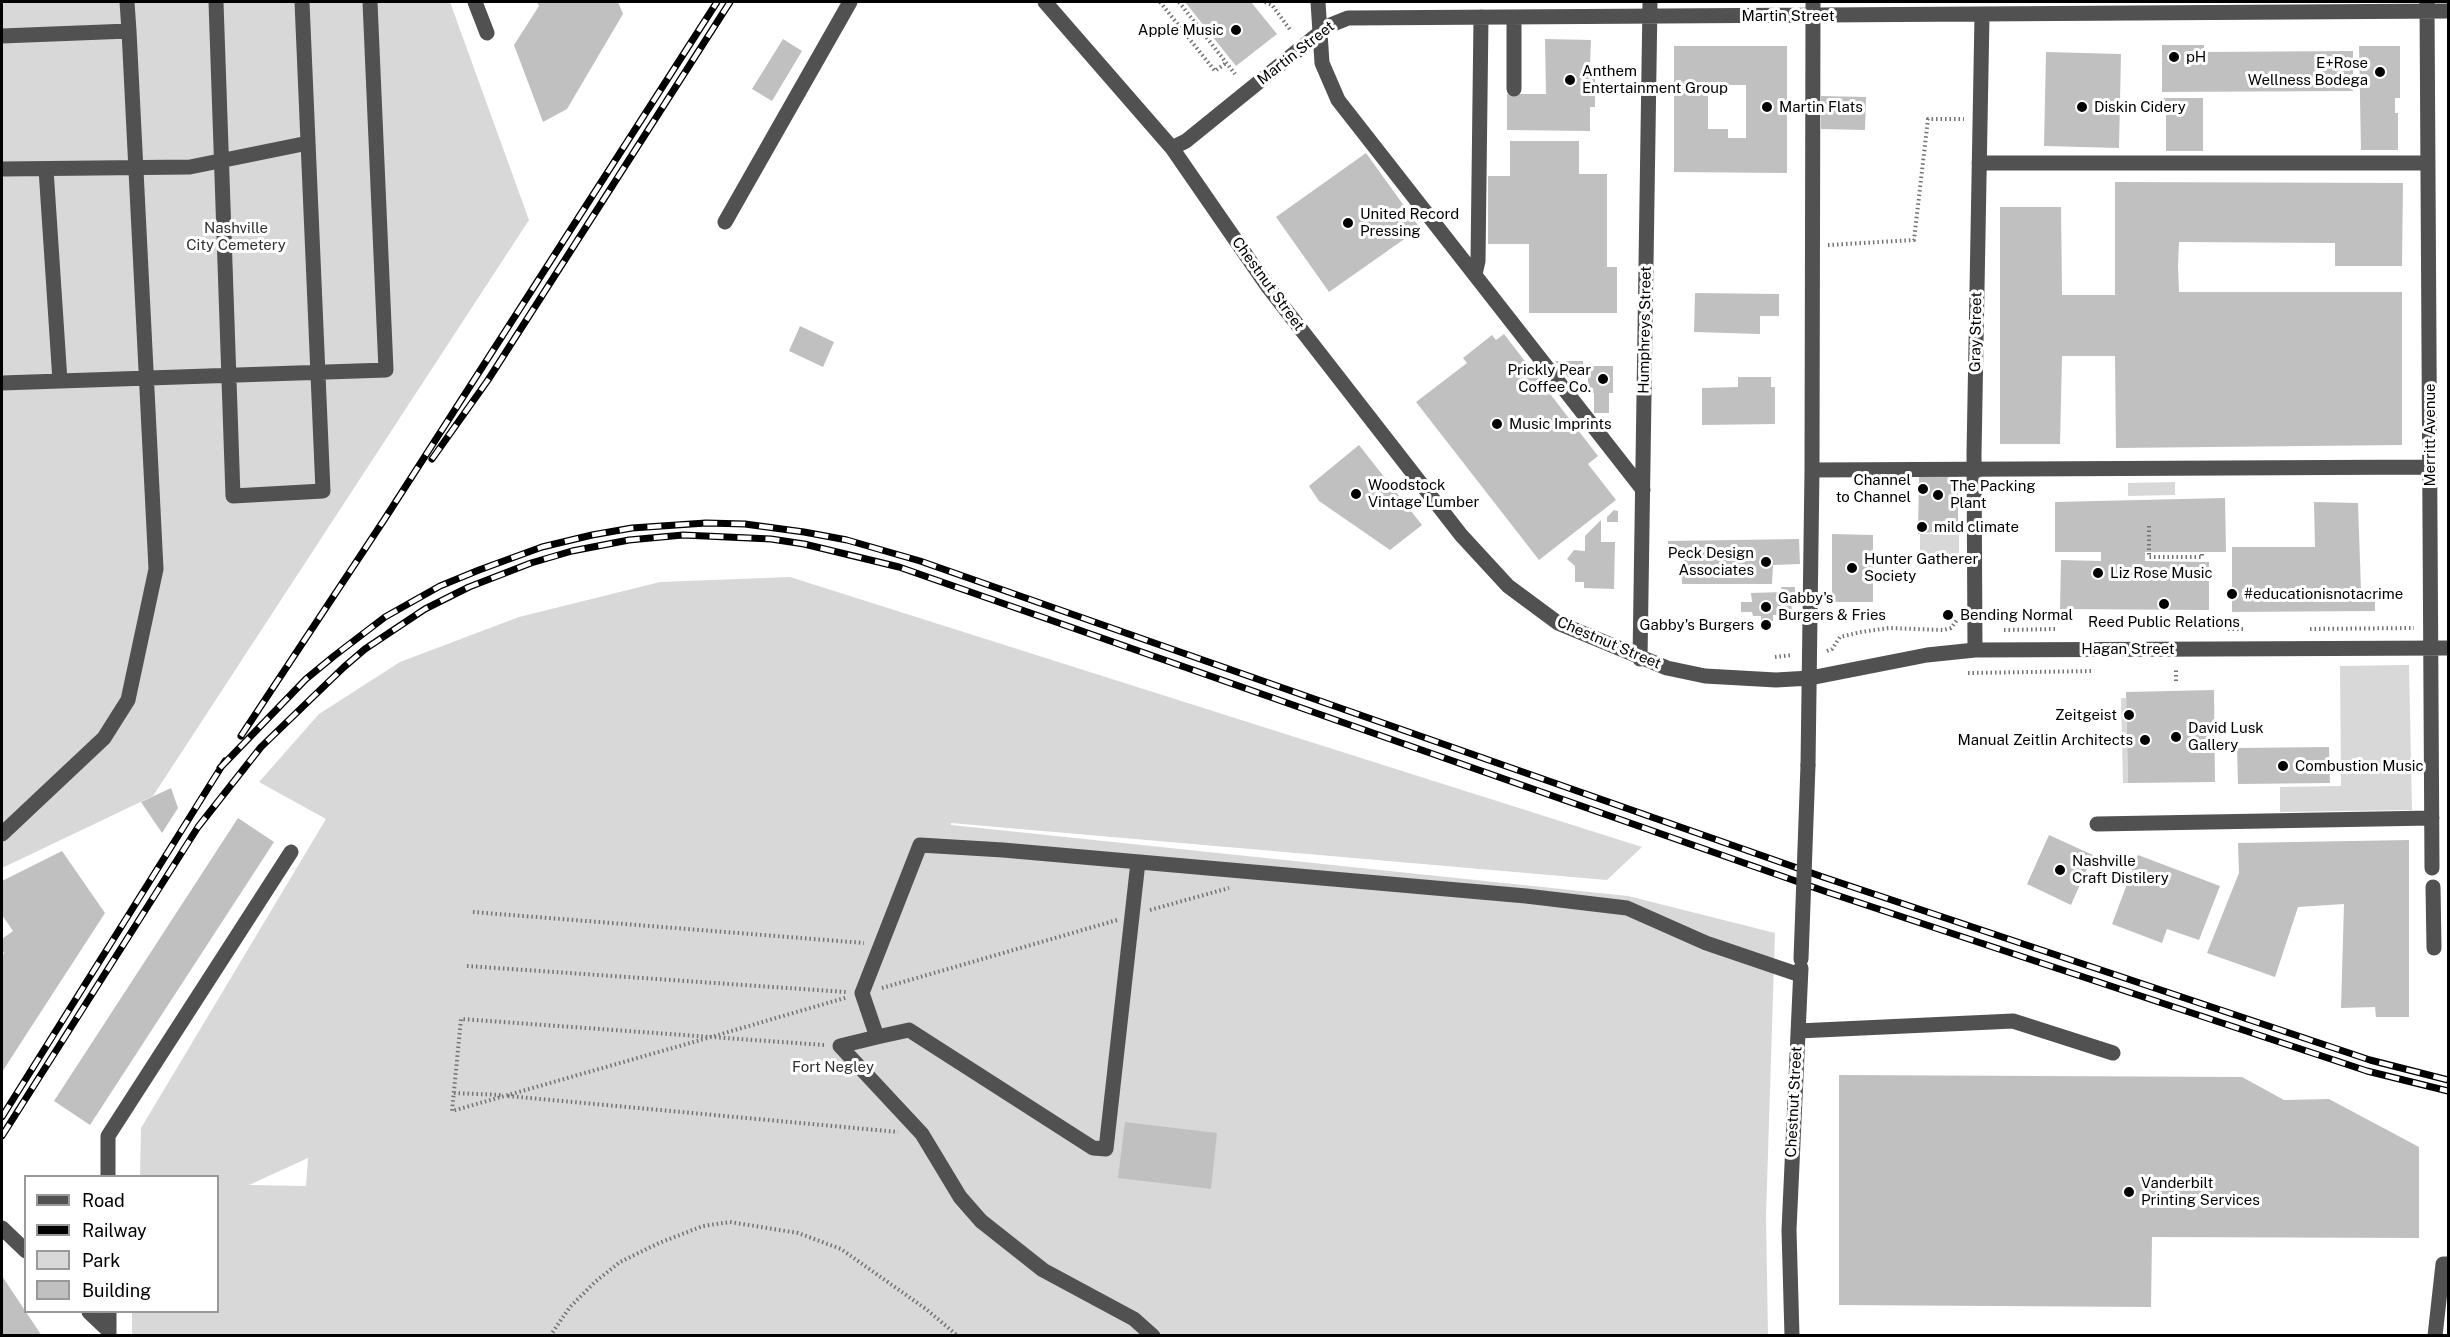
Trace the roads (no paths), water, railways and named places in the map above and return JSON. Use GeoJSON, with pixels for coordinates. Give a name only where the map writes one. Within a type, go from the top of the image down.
{"type":"FeatureCollection","features":[{"type":"Feature","properties":{"kind":"street"},"geometry":{"type":"LineString","coordinates":[[2,834],[104,738],[128,700],[156,569],[127,2]]}},
{"type":"Feature","properties":{"kind":"street"},"geometry":{"type":"LineString","coordinates":[[216,2],[233,496],[322,492],[302,2]]}},
{"type":"Feature","properties":{"kind":"street"},"geometry":{"type":"LineString","coordinates":[[2,383],[386,370],[370,2]]}},
{"type":"Feature","properties":{"kind":"street"},"geometry":{"type":"LineString","coordinates":[[475,2],[487,33]]}},
{"type":"Feature","properties":{"kind":"street"},"geometry":{"type":"LineString","coordinates":[[725,222],[850,2]]}},
{"type":"Feature","properties":{"kind":"street","name":"Chestnut Street"},"geometry":{"type":"LineString","coordinates":[[1045,2],[1172,148],[1268,287],[1461,535],[1508,586],[1558,623],[1640,659],[1667,668],[1705,676],[1776,680],[1810,678],[1789,1230],[1792,1335]]}},
{"type":"Feature","properties":{"kind":"street"},"geometry":{"type":"LineString","coordinates":[[1318,2],[1322,63],[1338,100],[1644,490]]}},
{"type":"Feature","properties":{"kind":"street","name":"Humphreys Street"},"geometry":{"type":"LineString","coordinates":[[1640,659],[1650,2]]}},
{"type":"Feature","properties":{"kind":"street","name":"Martin Street"},"geometry":{"type":"LineString","coordinates":[[1172,148],[1186,141],[1328,26],[1348,18],[1650,17],[1813,9],[1982,15],[2427,6],[2448,11]]}},
{"type":"Feature","properties":{"kind":"street","name":"Merritt Avenue"},"geometry":{"type":"LineString","coordinates":[[2427,6],[2432,868]]}},
{"type":"Feature","properties":{"kind":"street"},"geometry":{"type":"LineString","coordinates":[[1810,678],[1813,9]]}},
{"type":"Feature","properties":{"kind":"street","name":"Gray Street"},"geometry":{"type":"LineString","coordinates":[[1975,650],[1974,470],[1982,15]]}},
{"type":"Feature","properties":{"kind":"street"},"geometry":{"type":"LineString","coordinates":[[1475,274],[1478,261],[1481,17]]}},
{"type":"Feature","properties":{"kind":"street"},"geometry":{"type":"LineString","coordinates":[[1514,17],[1514,89]]}},
{"type":"Feature","properties":{"kind":"street"},"geometry":{"type":"LineString","coordinates":[[2,36],[129,31]]}},
{"type":"Feature","properties":{"kind":"street"},"geometry":{"type":"LineString","coordinates":[[2,169],[190,167],[308,143]]}},
{"type":"Feature","properties":{"kind":"street"},"geometry":{"type":"LineString","coordinates":[[1979,163],[2428,163]]}},
{"type":"Feature","properties":{"kind":"street"},"geometry":{"type":"LineString","coordinates":[[46,169],[60,381]]}},
{"type":"Feature","properties":{"kind":"street"},"geometry":{"type":"LineString","coordinates":[[1812,470],[2430,467]]}},
{"type":"Feature","properties":{"kind":"street","name":"Hagan Street"},"geometry":{"type":"LineString","coordinates":[[1810,678],[1927,655],[1975,650],[2448,648]]}},
{"type":"Feature","properties":{"kind":"street"},"geometry":{"type":"LineString","coordinates":[[2097,824],[2432,818]]}},
{"type":"Feature","properties":{"kind":"street"},"geometry":{"type":"LineString","coordinates":[[877,1037],[862,993],[920,844],[1526,896],[1627,908],[1706,943],[1800,975]]}},
{"type":"Feature","properties":{"kind":"street"},"geometry":{"type":"LineString","coordinates":[[108,1175],[108,1136],[291,852]]}},
{"type":"Feature","properties":{"kind":"street"},"geometry":{"type":"LineString","coordinates":[[1138,862],[1106,1149],[1093,1148],[909,1030],[840,1046],[922,1134],[960,1197],[981,1221],[1043,1270],[1134,1319],[1153,1335]]}},
{"type":"Feature","properties":{"kind":"street"},"geometry":{"type":"LineString","coordinates":[[2433,887],[2434,948]]}},
{"type":"Feature","properties":{"kind":"street"},"geometry":{"type":"LineString","coordinates":[[1798,1031],[2013,1021],[2113,1053]]}},
{"type":"Feature","properties":{"kind":"street"},"geometry":{"type":"LineString","coordinates":[[2,1228],[24,1249]]}},
{"type":"Feature","properties":{"kind":"street"},"geometry":{"type":"LineString","coordinates":[[2435,1335],[2444,1264],[2448,1264]]}},
{"type":"Feature","properties":{"kind":"street"},"geometry":{"type":"LineString","coordinates":[[91,1313],[109,1333]]}},
{"type":"Feature","properties":{"kind":"street"},"geometry":{"type":"LineString","coordinates":[[109,1313],[109,1333]]}},
{"type":"Feature","properties":{"kind":"railway"},"geometry":{"type":"LineString","coordinates":[[241,736],[384,520],[717,2]]}},
{"type":"Feature","properties":{"kind":"railway"},"geometry":{"type":"LineString","coordinates":[[432,459],[488,380],[730,2]]}},
{"type":"Feature","properties":{"kind":"railway"},"geometry":{"type":"LineString","coordinates":[[220,768],[306,679],[385,617],[440,586],[479,570],[542,547],[632,528],[706,523],[745,524],[804,532],[847,540],[920,561],[1823,877],[2370,1060],[2448,1080]]}},
{"type":"Feature","properties":{"kind":"railway"},"geometry":{"type":"LineString","coordinates":[[2,1136],[198,827],[261,747],[344,667],[365,649],[425,609],[469,587],[531,563],[572,551],[629,540],[683,535],[771,539],[804,544],[899,567],[1827,892],[2367,1071],[2448,1091]]}},
{"type":"Feature","properties":{"kind":"railway"},"geometry":{"type":"LineString","coordinates":[[2,1117],[225,761]]}},
{"type":"Feature","properties":{"kind":"place","name":"Apple Music"},"geometry":{"type":"Point","coordinates":[1236,30]}},
{"type":"Feature","properties":{"kind":"place","name":"pH"},"geometry":{"type":"Point","coordinates":[2174,57]}},
{"type":"Feature","properties":{"kind":"place","name":"E+Rose Wellness Bodega"},"geometry":{"type":"Point","coordinates":[2380,72]}},
{"type":"Feature","properties":{"kind":"place","name":"Anthem Entertainment Group"},"geometry":{"type":"Point","coordinates":[1570,80]}},
{"type":"Feature","properties":{"kind":"place","name":"Martin Flats"},"geometry":{"type":"Point","coordinates":[1767,107]}},
{"type":"Feature","properties":{"kind":"place","name":"Diskin Cidery"},"geometry":{"type":"Point","coordinates":[2082,107]}},
{"type":"Feature","properties":{"kind":"place","name":"United Record Pressing"},"geometry":{"type":"Point","coordinates":[1348,223]}},
{"type":"Feature","properties":{"kind":"place","name":"Prickly Pear Coffee Co."},"geometry":{"type":"Point","coordinates":[1603,379]}},
{"type":"Feature","properties":{"kind":"place","name":"Music Imprints"},"geometry":{"type":"Point","coordinates":[1497,424]}},
{"type":"Feature","properties":{"kind":"place","name":"Channel to Channel"},"geometry":{"type":"Point","coordinates":[1923,489]}},
{"type":"Feature","properties":{"kind":"place","name":"Woodstock Vintage Lumber"},"geometry":{"type":"Point","coordinates":[1356,494]}},
{"type":"Feature","properties":{"kind":"place","name":"The Packing Plant"},"geometry":{"type":"Point","coordinates":[1938,495]}},
{"type":"Feature","properties":{"kind":"place","name":"mild climate"},"geometry":{"type":"Point","coordinates":[1922,527]}},
{"type":"Feature","properties":{"kind":"place","name":"Peck Design Associates"},"geometry":{"type":"Point","coordinates":[1766,562]}},
{"type":"Feature","properties":{"kind":"place","name":"Hunter Gatherer Society"},"geometry":{"type":"Point","coordinates":[1852,568]}},
{"type":"Feature","properties":{"kind":"place","name":"Liz Rose Music"},"geometry":{"type":"Point","coordinates":[2098,573]}},
{"type":"Feature","properties":{"kind":"place","name":"#educationisnotacrime"},"geometry":{"type":"Point","coordinates":[2232,594]}},
{"type":"Feature","properties":{"kind":"place","name":"Reed Public Relations"},"geometry":{"type":"Point","coordinates":[2164,604]}},
{"type":"Feature","properties":{"kind":"place","name":"Gabby's Burgers & Fries"},"geometry":{"type":"Point","coordinates":[1766,607]}},
{"type":"Feature","properties":{"kind":"place","name":"Bending Normal"},"geometry":{"type":"Point","coordinates":[1948,615]}},
{"type":"Feature","properties":{"kind":"place","name":"Gabby's Burgers"},"geometry":{"type":"Point","coordinates":[1766,625]}},
{"type":"Feature","properties":{"kind":"place","name":"Zeitgeist"},"geometry":{"type":"Point","coordinates":[2129,715]}},
{"type":"Feature","properties":{"kind":"place","name":"David Lusk Gallery"},"geometry":{"type":"Point","coordinates":[2176,737]}},
{"type":"Feature","properties":{"kind":"place","name":"Manual Zeitlin Architects"},"geometry":{"type":"Point","coordinates":[2145,740]}},
{"type":"Feature","properties":{"kind":"place","name":"Combustion Music"},"geometry":{"type":"Point","coordinates":[2283,766]}},
{"type":"Feature","properties":{"kind":"place","name":"Nashville Craft Distilery"},"geometry":{"type":"Point","coordinates":[2060,870]}},
{"type":"Feature","properties":{"kind":"place","name":"Vanderbilt Printing Services"},"geometry":{"type":"Point","coordinates":[2129,1192]}},
{"type":"Feature","properties":{"kind":"park label","name":"Nashville City Cemetery"},"geometry":{"type":"Point","coordinates":[236,236]}},
{"type":"Feature","properties":{"kind":"park label","name":"Fort Negley"},"geometry":{"type":"Point","coordinates":[833,1067]}}]}
